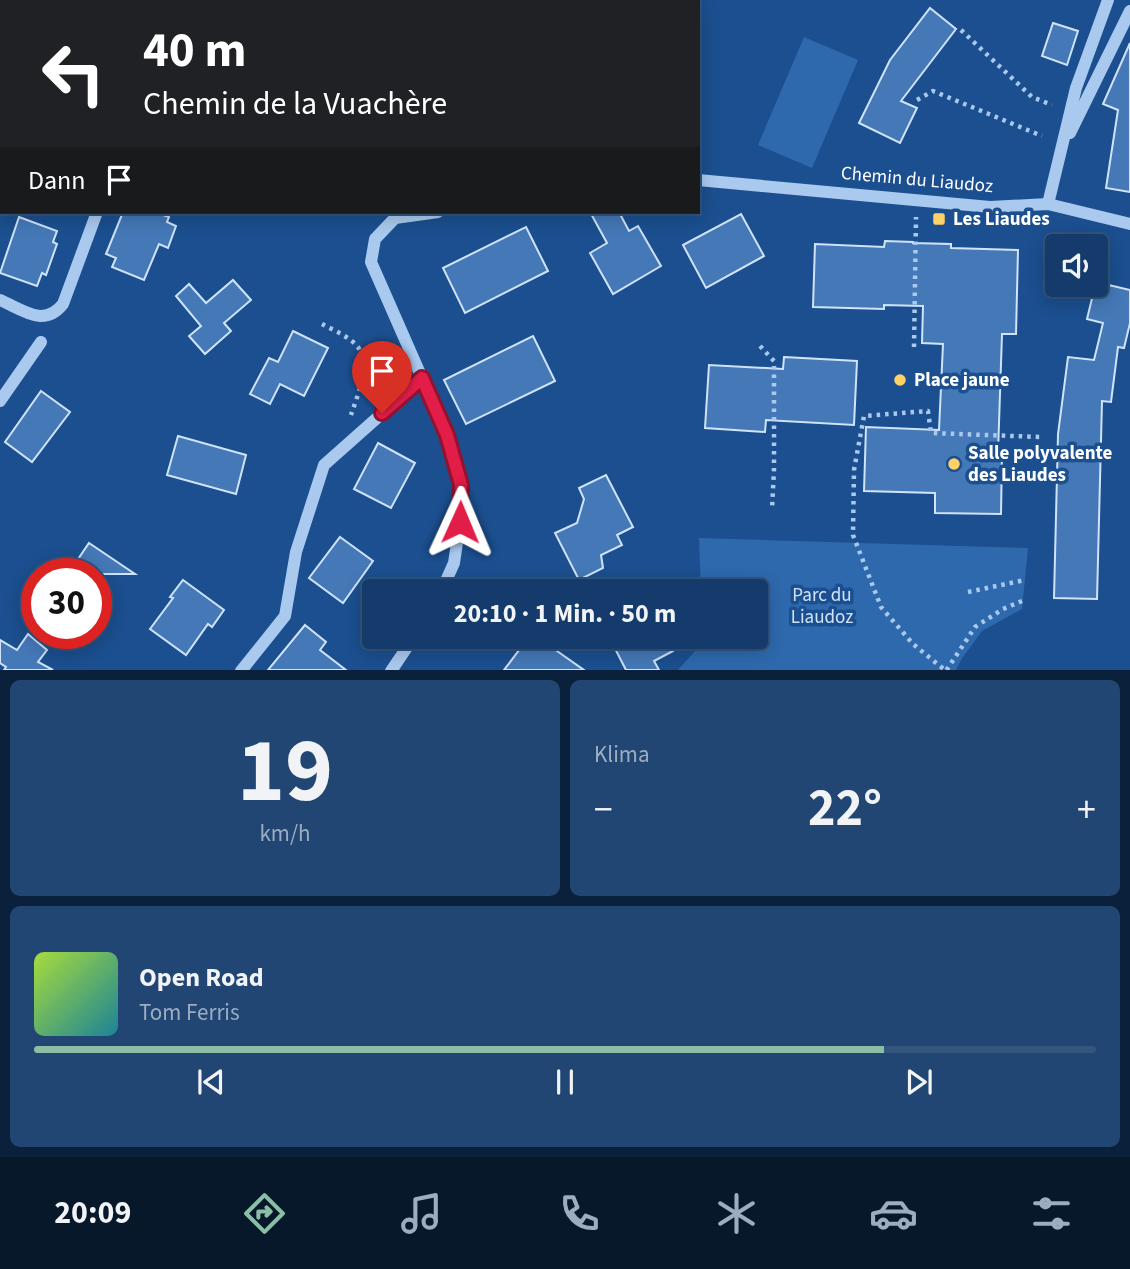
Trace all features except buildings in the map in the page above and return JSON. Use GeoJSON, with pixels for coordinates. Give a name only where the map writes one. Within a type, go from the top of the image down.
{"type":"FeatureCollection","features":[{"type":"Feature","properties":{"kind":"street"},"geometry":{"type":"LineString","coordinates":[[1048,204],[1076,88],[1108,0]]}},
{"type":"Feature","properties":{"kind":"street"},"geometry":{"type":"LineString","coordinates":[[1060,153],[1130,11]]}},
{"type":"Feature","properties":{"kind":"street","name":"Chemin du Liaudoz"},"geometry":{"type":"LineString","coordinates":[[700,180],[990,207],[1048,204],[1130,224]]}},
{"type":"Feature","properties":{"kind":"street"},"geometry":{"type":"LineString","coordinates":[[0,300],[37,316],[48,316],[57,312],[64,304],[96,214]]}},
{"type":"Feature","properties":{"kind":"street"},"geometry":{"type":"LineString","coordinates":[[424,214],[395,218],[375,239],[371,262],[447,435],[461,485],[460,522],[454,563],[447,579]]}},
{"type":"Feature","properties":{"kind":"street"},"geometry":{"type":"LineString","coordinates":[[0,401],[41,342]]}},
{"type":"Feature","properties":{"kind":"street"},"geometry":{"type":"LineString","coordinates":[[241,670],[285,616],[296,552],[324,465],[422,378]]}},
{"type":"Feature","properties":{"kind":"street"},"geometry":{"type":"LineString","coordinates":[[391,670],[406,649]]}},
{"type":"Feature","properties":{"kind":"path"},"geometry":{"type":"LineString","coordinates":[[961,30],[1031,97],[1052,105]]}},
{"type":"Feature","properties":{"kind":"path"},"geometry":{"type":"LineString","coordinates":[[917,100],[933,91],[1042,136]]}},
{"type":"Feature","properties":{"kind":"path"},"geometry":{"type":"LineString","coordinates":[[914,347],[916,216]]}},
{"type":"Feature","properties":{"kind":"path"},"geometry":{"type":"LineString","coordinates":[[322,324],[356,344],[364,358],[364,368],[342,448]]}},
{"type":"Feature","properties":{"kind":"path"},"geometry":{"type":"LineString","coordinates":[[760,346],[775,361],[772,510]]}},
{"type":"Feature","properties":{"kind":"path"},"geometry":{"type":"LineString","coordinates":[[1022,601],[1003,609],[975,627],[946,670],[913,644],[881,607],[853,535],[854,470],[864,416],[928,411],[930,433],[1040,437]]}},
{"type":"Feature","properties":{"kind":"path"},"geometry":{"type":"LineString","coordinates":[[968,592],[1025,580]]}},
{"type":"Feature","properties":{"kind":"green space"},"geometry":{"type":"Polygon","coordinates":[[[804,37],[858,60],[812,168],[758,145],[804,37]]]}},
{"type":"Feature","properties":{"kind":"green space","name":"Parc du Liaudoz"},"geometry":{"type":"Polygon","coordinates":[[[699,538],[1028,548],[1022,609],[982,631],[956,670],[678,670],[697,649],[768,649],[768,579],[701,579],[699,538]]]}},
{"type":"Feature","properties":{"kind":"place","name":"Les Liaudes"},"geometry":{"type":"Point","coordinates":[939,219]}},
{"type":"Feature","properties":{"kind":"place","name":"Place jaune"},"geometry":{"type":"Point","coordinates":[900,380]}},
{"type":"Feature","properties":{"kind":"place","name":"Salle polyvalente des Liaudes"},"geometry":{"type":"Point","coordinates":[954,464]}},
{"type":"Feature","properties":{"kind":"route"},"geometry":{"type":"LineString","coordinates":[[382,413],[422,378],[447,435],[461,485],[460,522]]}}]}
